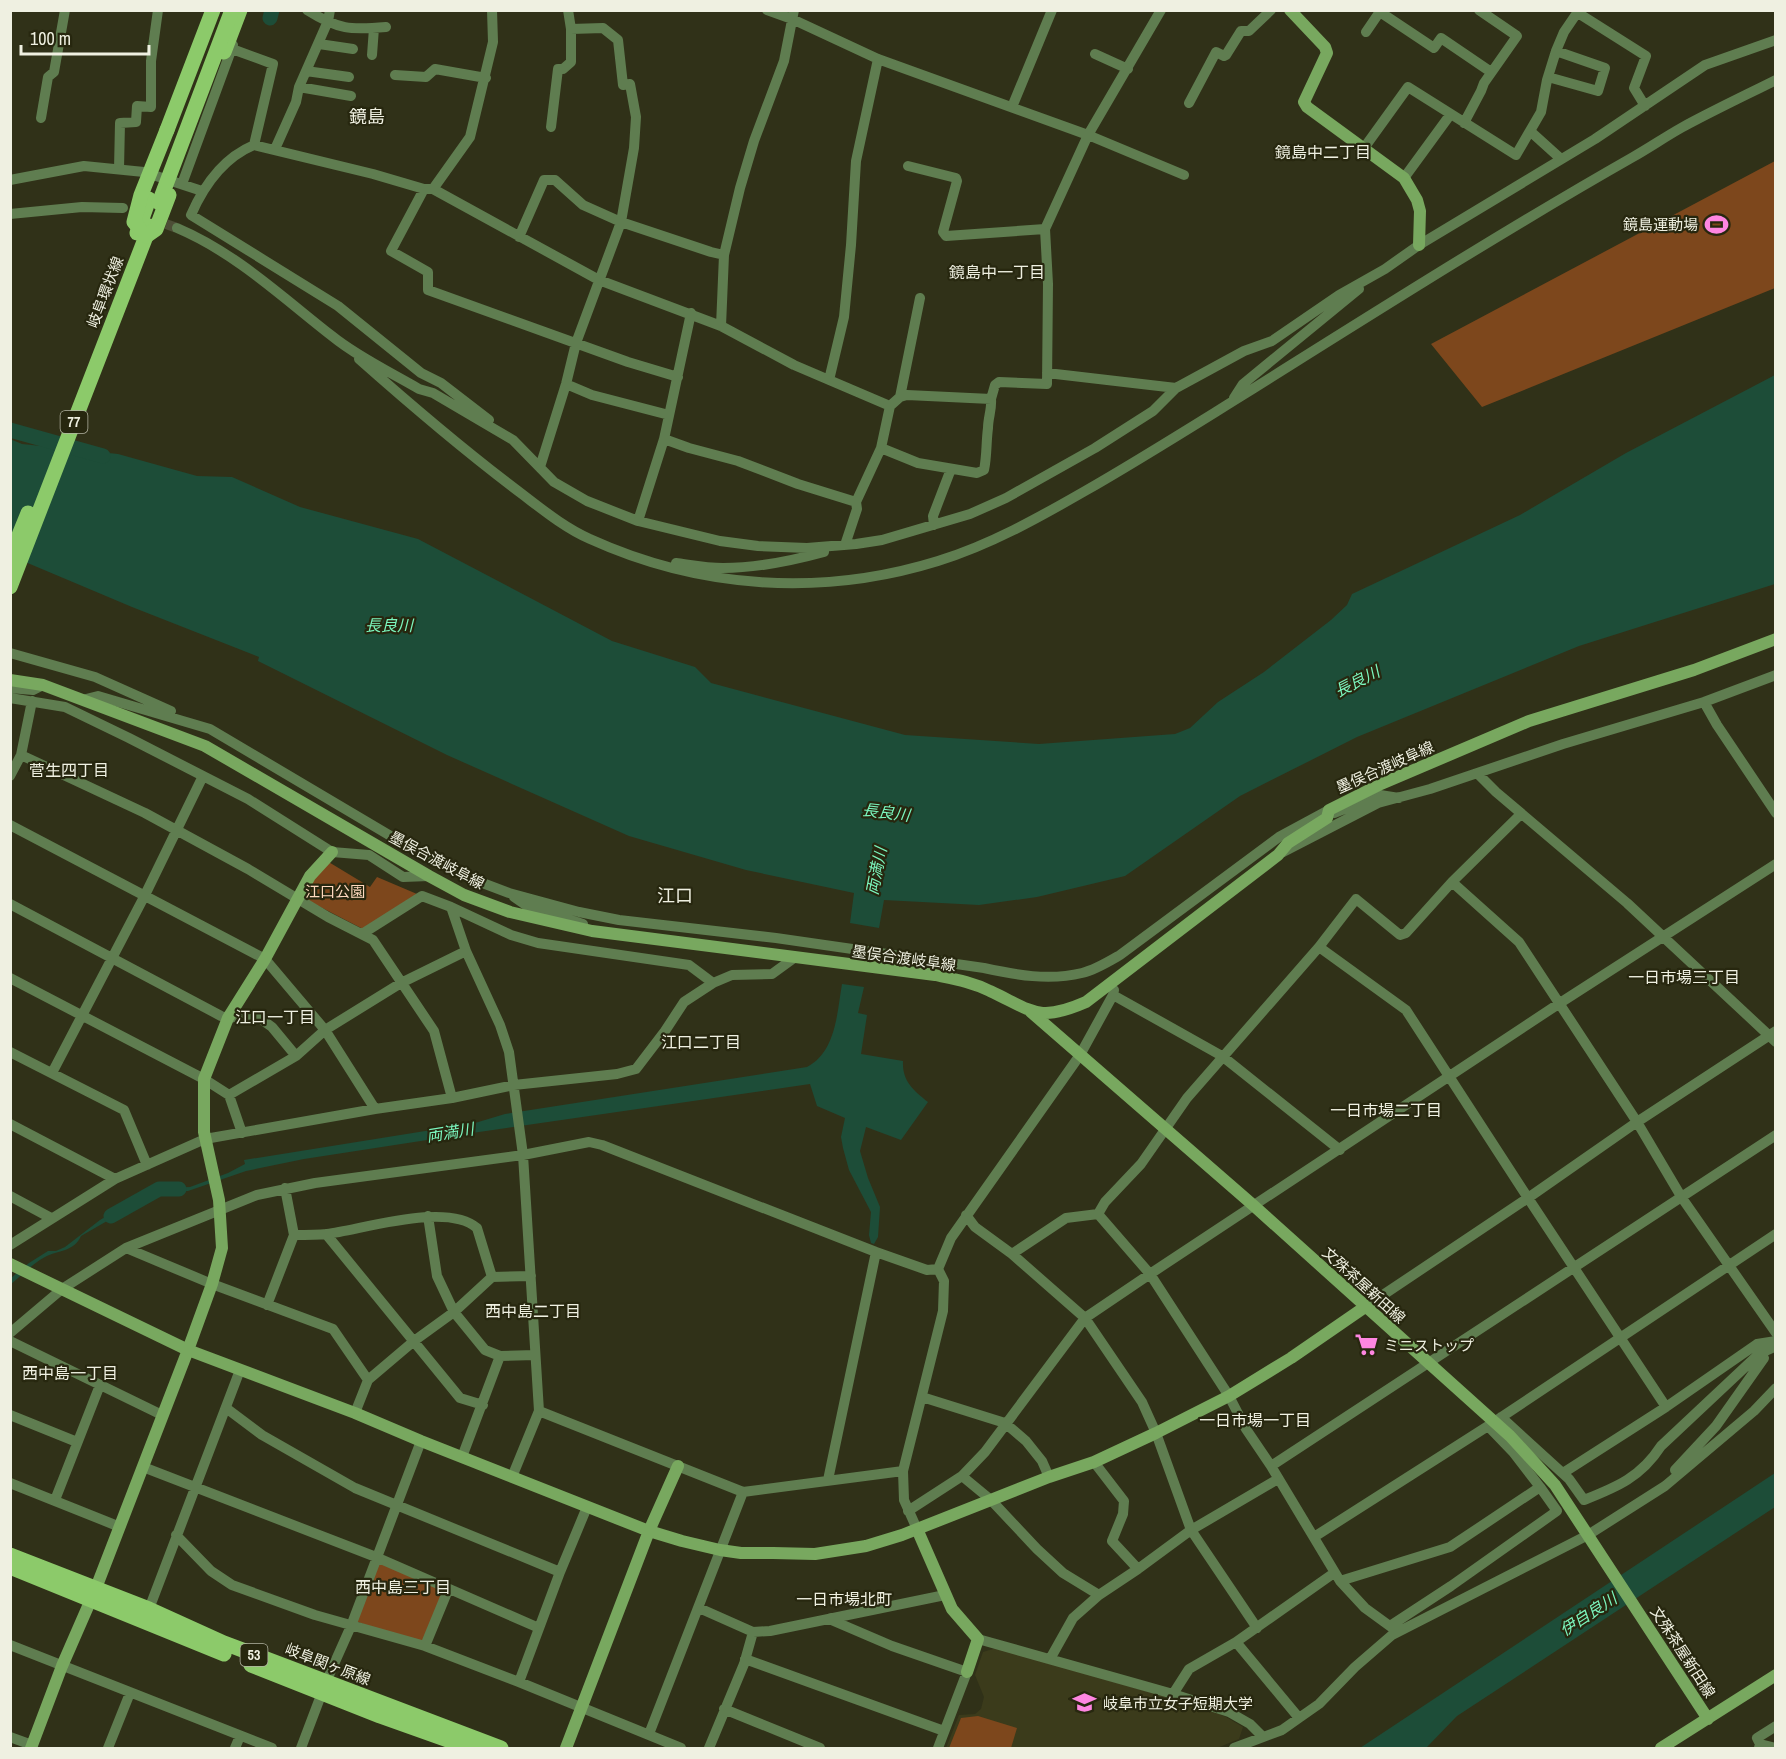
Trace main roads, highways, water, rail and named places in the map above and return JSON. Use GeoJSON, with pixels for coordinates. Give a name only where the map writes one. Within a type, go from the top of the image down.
{"type":"FeatureCollection","features":[{"type":"Feature","properties":{"kind":"main road","name":"77"},"geometry":{"type":"LineString","coordinates":[[213,10],[141,195],[134,222],[142,232],[156,229],[240,10]]}},
{"type":"Feature","properties":{"kind":"main road","name":"岐阜環状線"},"geometry":{"type":"LineString","coordinates":[[154,201],[222,10]]}},
{"type":"Feature","properties":{"kind":"main road","name":"岐阜環状線"},"geometry":{"type":"LineString","coordinates":[[10,587],[142,232],[232,10]]}},
{"type":"Feature","properties":{"kind":"main road"},"geometry":{"type":"LineString","coordinates":[[1290,10],[1325,47],[1327,53],[1304,102],[1307,107],[1404,178],[1417,200],[1420,211],[1419,245]]}},
{"type":"Feature","properties":{"kind":"main road","name":"岐阜環状線"},"geometry":{"type":"LineString","coordinates":[[10,557],[134,256]]}},
{"type":"Feature","properties":{"kind":"main road","name":"墨俣合渡岐阜線"},"geometry":{"type":"LineString","coordinates":[[10,680],[43,685],[205,746],[429,876],[464,895],[510,912],[592,932],[935,975],[969,982],[1030,1012],[1052,1014],[1086,1002],[1278,855],[1288,843],[1327,818],[1329,810],[1381,784],[1529,721],[1694,670],[1776,639]]}},
{"type":"Feature","properties":{"kind":"main road"},"geometry":{"type":"LineString","coordinates":[[31,1747],[94,1594],[188,1350],[212,1284],[222,1248],[219,1204],[206,1143],[204,1079],[228,1018],[265,959],[310,876],[332,852]]}},
{"type":"Feature","properties":{"kind":"main road","name":"文殊茶屋新田線"},"geometry":{"type":"LineString","coordinates":[[1030,1012],[1253,1205],[1495,1422],[1530,1456],[1555,1485],[1708,1719],[1661,1749]]}},
{"type":"Feature","properties":{"kind":"main road"},"geometry":{"type":"LineString","coordinates":[[10,1264],[188,1350],[355,1413],[650,1531],[682,1541],[741,1553],[815,1554],[866,1546],[1094,1462],[1229,1396],[1291,1358],[1365,1307]]}},
{"type":"Feature","properties":{"kind":"main road"},"geometry":{"type":"LineString","coordinates":[[566,1749],[650,1531],[678,1466]]}},
{"type":"Feature","properties":{"kind":"main road"},"geometry":{"type":"LineString","coordinates":[[917,1529],[945,1595],[960,1620],[978,1640],[967,1672]]}},
{"type":"Feature","properties":{"kind":"main road","name":"岐阜関ヶ原線"},"geometry":{"type":"LineString","coordinates":[[10,1555],[94,1594],[142,1621],[501,1749]]}},
{"type":"Feature","properties":{"kind":"main road","name":"岐阜関ヶ原線"},"geometry":{"type":"LineString","coordinates":[[10,1567],[149,1609],[324,1687],[380,1716],[470,1749]]}},
{"type":"Feature","properties":{"kind":"main road"},"geometry":{"type":"LineString","coordinates":[[1708,1719],[1776,1673]]}},
{"type":"Feature","properties":{"kind":"water","name":"長良川"},"geometry":{"type":"Polygon","coordinates":[[[1775,375],[1775,584],[1579,646],[1357,737],[1240,796],[1125,876],[1037,897],[979,905],[884,900],[879,928],[850,923],[854,893],[746,870],[629,836],[447,755],[258,661],[259,657],[11,556],[10,439],[22,444],[118,454],[197,476],[232,477],[300,507],[418,539],[612,641],[695,667],[711,683],[905,735],[1039,744],[1175,734],[1190,728],[1218,702],[1264,672],[1331,620],[1347,605],[1352,594],[1520,515],[1626,453],[1775,375]]]}},
{"type":"Feature","properties":{"kind":"water"},"geometry":{"type":"Polygon","coordinates":[[[842,984],[864,987],[858,1013],[867,1015],[861,1054],[903,1061],[904,1074],[910,1085],[928,1102],[901,1140],[866,1127],[860,1151],[880,1207],[878,1237],[874,1244],[871,1243],[869,1235],[871,1212],[849,1170],[843,1148],[841,1137],[845,1118],[817,1106],[810,1084],[479,1132],[304,1159],[246,1171],[188,1191],[166,1193],[121,1213],[81,1236],[70,1248],[41,1260],[11,1284],[11,1278],[29,1263],[48,1251],[56,1251],[65,1247],[120,1208],[140,1202],[163,1188],[190,1187],[228,1173],[245,1164],[244,1160],[475,1123],[505,1114],[807,1067],[817,1060],[830,1042],[842,984]]]}},
{"type":"Feature","properties":{"kind":"water","name":"伊自良川"},"geometry":{"type":"Polygon","coordinates":[[[1775,1473],[1775,1507],[1457,1716],[1426,1748],[1360,1748],[1775,1473]]]}},
{"type":"Feature","properties":{"kind":"waterway"},"geometry":{"type":"LineString","coordinates":[[270,18],[272,10]]}},
{"type":"Feature","properties":{"kind":"waterway","name":"長良川"},"geometry":{"type":"LineString","coordinates":[[10,430],[103,456]]}},
{"type":"Feature","properties":{"kind":"waterway","name":"両満川"},"geometry":{"type":"LineString","coordinates":[[111,1216],[159,1189],[179,1189]]}},
{"type":"Feature","properties":{"kind":"tunnel"},"geometry":{"type":"LineString","coordinates":[[138,214],[177,228]]}},
{"type":"Feature","properties":{"kind":"place","name":"鏡島運動場"},"geometry":{"type":"Point","coordinates":[1716,224]}},
{"type":"Feature","properties":{"kind":"place","name":"ミニストップ"},"geometry":{"type":"Point","coordinates":[1366,1345]}},
{"type":"Feature","properties":{"kind":"place","name":"岐阜市立女子短期大学"},"geometry":{"type":"Point","coordinates":[1085,1703]}},
{"type":"Feature","properties":{"kind":"district","name":"鏡島"},"geometry":{"type":"Point","coordinates":[367,116]}},
{"type":"Feature","properties":{"kind":"district","name":"鏡島中二丁目"},"geometry":{"type":"Point","coordinates":[1323,152]}},
{"type":"Feature","properties":{"kind":"district","name":"鏡島中一丁目"},"geometry":{"type":"Point","coordinates":[997,272]}},
{"type":"Feature","properties":{"kind":"district","name":"菅生四丁目"},"geometry":{"type":"Point","coordinates":[69,770]}},
{"type":"Feature","properties":{"kind":"district","name":"江口"},"geometry":{"type":"Point","coordinates":[675,895]}},
{"type":"Feature","properties":{"kind":"district","name":"一日市場三丁目"},"geometry":{"type":"Point","coordinates":[1684,977]}},
{"type":"Feature","properties":{"kind":"district","name":"江口一丁目"},"geometry":{"type":"Point","coordinates":[275,1017]}},
{"type":"Feature","properties":{"kind":"district","name":"江口二丁目"},"geometry":{"type":"Point","coordinates":[701,1042]}},
{"type":"Feature","properties":{"kind":"district","name":"一日市場二丁目"},"geometry":{"type":"Point","coordinates":[1386,1110]}},
{"type":"Feature","properties":{"kind":"district","name":"西中島二丁目"},"geometry":{"type":"Point","coordinates":[533,1311]}},
{"type":"Feature","properties":{"kind":"district","name":"西中島一丁目"},"geometry":{"type":"Point","coordinates":[70,1373]}},
{"type":"Feature","properties":{"kind":"district","name":"一日市場一丁目"},"geometry":{"type":"Point","coordinates":[1255,1420]}},
{"type":"Feature","properties":{"kind":"district","name":"西中島三丁目"},"geometry":{"type":"Point","coordinates":[403,1587]}},
{"type":"Feature","properties":{"kind":"district","name":"一日市場北町"},"geometry":{"type":"Point","coordinates":[844,1599]}},
{"type":"Feature","properties":{"kind":"park label","name":"江口公園"},"geometry":{"type":"Point","coordinates":[335,891]}}]}
